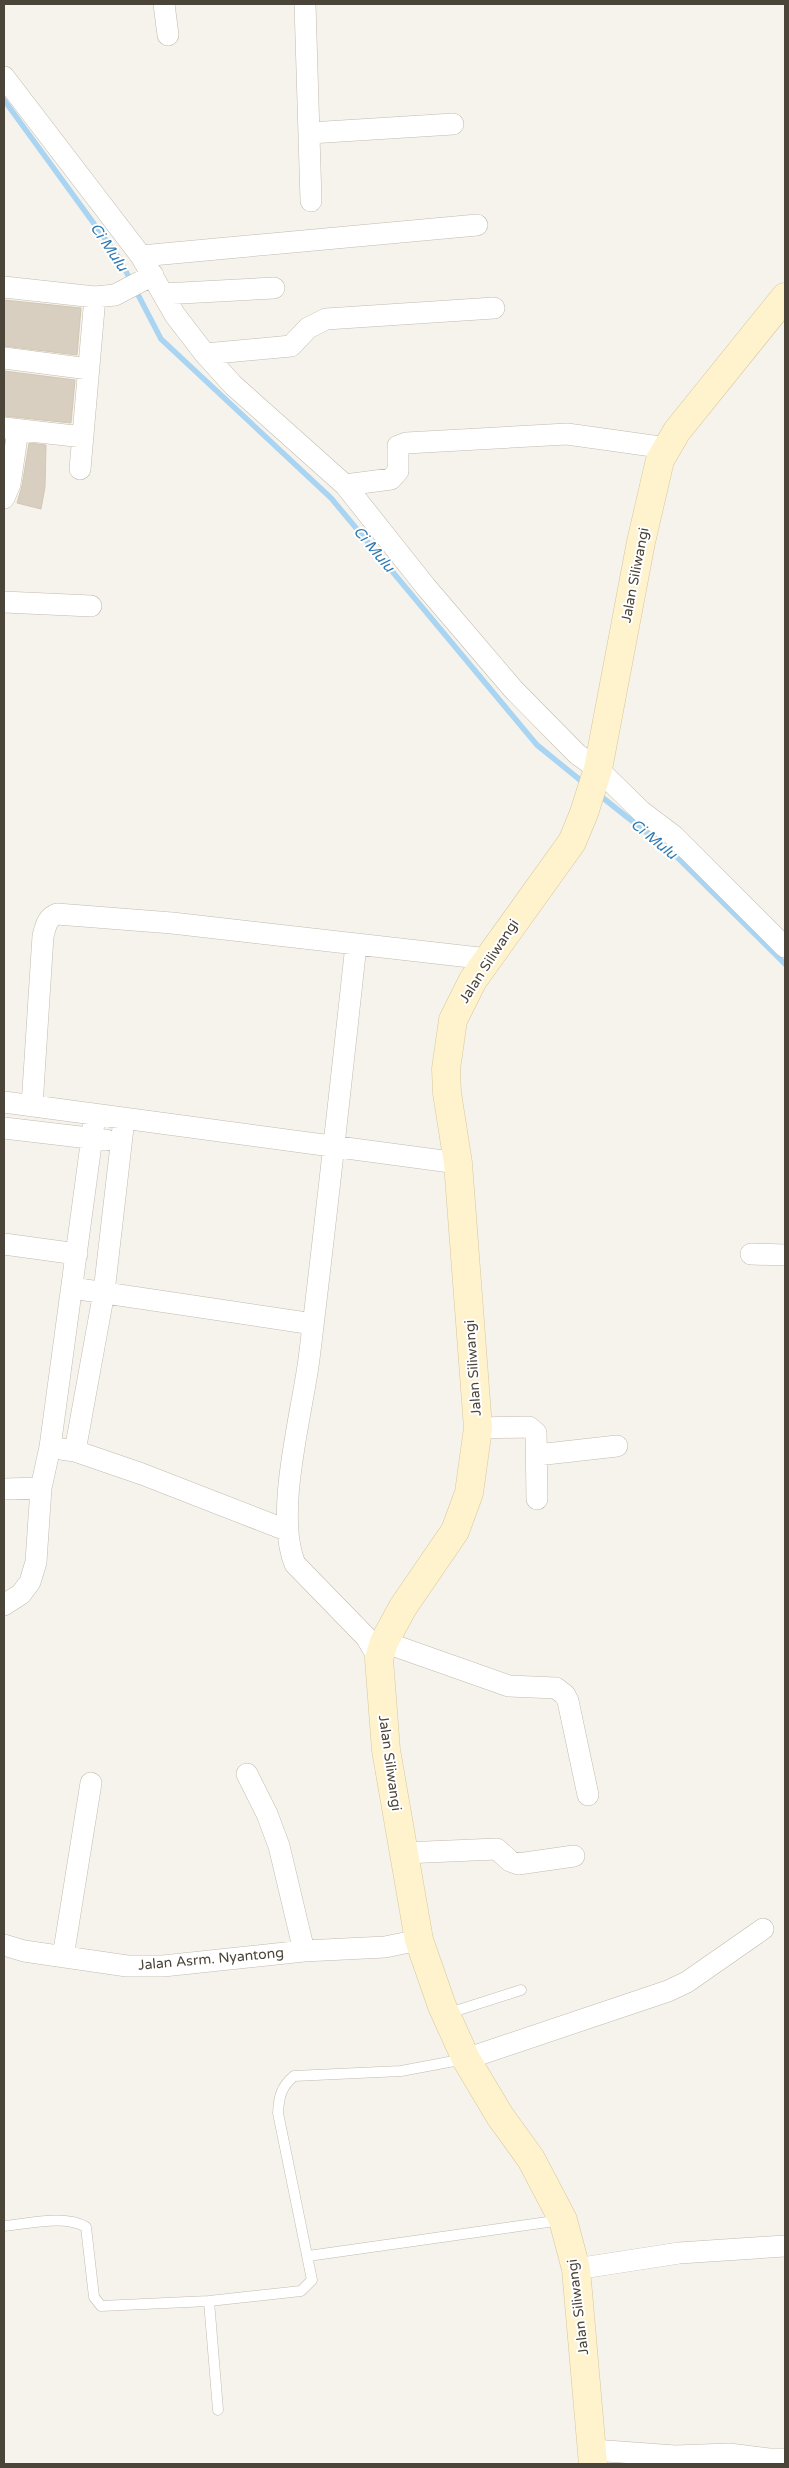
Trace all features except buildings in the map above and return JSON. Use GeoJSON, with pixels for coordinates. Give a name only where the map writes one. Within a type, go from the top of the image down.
{"type":"FeatureCollection","features":[{"type":"Feature","properties":{"kind":"street"},"geometry":{"type":"LineString","coordinates":[[164,4],[168,35]]}},
{"type":"Feature","properties":{"kind":"street"},"geometry":{"type":"LineString","coordinates":[[305,4],[311,200]]}},
{"type":"Feature","properties":{"kind":"street"},"geometry":{"type":"LineString","coordinates":[[4,77],[142,256],[149,277],[205,354],[234,385],[345,485],[426,587],[512,689],[577,754],[598,770],[642,811],[674,836],[785,947]]}},
{"type":"Feature","properties":{"kind":"street"},"geometry":{"type":"LineString","coordinates":[[310,133],[453,124]]}},
{"type":"Feature","properties":{"kind":"street"},"geometry":{"type":"LineString","coordinates":[[142,256],[477,225]]}},
{"type":"Feature","properties":{"kind":"street"},"geometry":{"type":"LineString","coordinates":[[4,287],[105,296],[149,277]]}},
{"type":"Feature","properties":{"kind":"street"},"geometry":{"type":"LineString","coordinates":[[163,294],[274,288]]}},
{"type":"Feature","properties":{"kind":"street"},"geometry":{"type":"LineString","coordinates":[[80,470],[89,369],[105,296]]}},
{"type":"Feature","properties":{"kind":"street","name":"Jalan Siliwangi"},"geometry":{"type":"LineString","coordinates":[[593,2457],[576,2269],[564,2220],[531,2159],[500,2116],[466,2059],[445,2014],[420,1940],[386,1750],[381,1650],[403,1607],[455,1531],[469,1493],[478,1428],[458,1163],[447,1093],[446,1069],[453,1020],[463,998],[488,959],[572,842],[584,813],[598,770],[641,542],[660,460],[677,430],[785,297]]}},
{"type":"Feature","properties":{"kind":"street"},"geometry":{"type":"LineString","coordinates":[[205,354],[291,346],[308,328],[326,319],[494,308]]}},
{"type":"Feature","properties":{"kind":"street"},"geometry":{"type":"LineString","coordinates":[[4,358],[89,369]]}},
{"type":"Feature","properties":{"kind":"street"},"geometry":{"type":"LineString","coordinates":[[4,498],[10,484],[11,429],[83,437]]}},
{"type":"Feature","properties":{"kind":"street"},"geometry":{"type":"LineString","coordinates":[[345,485],[391,479],[398,471],[398,446],[406,443],[567,434],[667,448]]}},
{"type":"Feature","properties":{"kind":"street"},"geometry":{"type":"LineString","coordinates":[[4,602],[91,606]]}},
{"type":"Feature","properties":{"kind":"street"},"geometry":{"type":"LineString","coordinates":[[32,1106],[43,936],[46,923],[57,914],[172,923],[488,959]]}},
{"type":"Feature","properties":{"kind":"street"},"geometry":{"type":"LineString","coordinates":[[356,945],[313,1324],[288,1491],[286,1530],[289,1549],[295,1564],[381,1650],[509,1686],[551,1687],[561,1692],[568,1700],[588,1795]]}},
{"type":"Feature","properties":{"kind":"street"},"geometry":{"type":"LineString","coordinates":[[4,1102],[334,1148],[458,1163]]}},
{"type":"Feature","properties":{"kind":"street"},"geometry":{"type":"LineString","coordinates":[[4,1605],[21,1594],[32,1575],[36,1562],[41,1488],[50,1446],[95,1115]]}},
{"type":"Feature","properties":{"kind":"street"},"geometry":{"type":"LineString","coordinates":[[75,1451],[104,1292],[124,1119]]}},
{"type":"Feature","properties":{"kind":"street"},"geometry":{"type":"LineString","coordinates":[[4,1128],[121,1142]]}},
{"type":"Feature","properties":{"kind":"street"},"geometry":{"type":"LineString","coordinates":[[4,1244],[77,1254]]}},
{"type":"Feature","properties":{"kind":"street"},"geometry":{"type":"LineString","coordinates":[[750,1254],[785,1255]]}},
{"type":"Feature","properties":{"kind":"street"},"geometry":{"type":"LineString","coordinates":[[72,1288],[313,1324]]}},
{"type":"Feature","properties":{"kind":"street"},"geometry":{"type":"LineString","coordinates":[[478,1428],[529,1427],[536,1433],[537,1499]]}},
{"type":"Feature","properties":{"kind":"street"},"geometry":{"type":"LineString","coordinates":[[50,1446],[75,1451],[142,1474],[286,1530]]}},
{"type":"Feature","properties":{"kind":"street"},"geometry":{"type":"LineString","coordinates":[[537,1455],[616,1446]]}},
{"type":"Feature","properties":{"kind":"street"},"geometry":{"type":"LineString","coordinates":[[4,1489],[41,1488]]}},
{"type":"Feature","properties":{"kind":"street"},"geometry":{"type":"LineString","coordinates":[[247,1774],[279,1846],[304,1951]]}},
{"type":"Feature","properties":{"kind":"street"},"geometry":{"type":"LineString","coordinates":[[63,1957],[91,1783]]}},
{"type":"Feature","properties":{"kind":"street"},"geometry":{"type":"LineString","coordinates":[[404,1853],[497,1848],[510,1861],[518,1864],[574,1856]]}},
{"type":"Feature","properties":{"kind":"street"},"geometry":{"type":"LineString","coordinates":[[466,2059],[668,1991],[687,1982],[763,1929]]}},
{"type":"Feature","properties":{"kind":"street","name":"Jalan Asrm. Nyantong"},"geometry":{"type":"LineString","coordinates":[[4,1945],[24,1951],[126,1966],[163,1966],[304,1951],[385,1948],[420,1940]]}},
{"type":"Feature","properties":{"kind":"street"},"geometry":{"type":"LineString","coordinates":[[576,2269],[679,2253],[785,2246]]}},
{"type":"Feature","properties":{"kind":"street"},"geometry":{"type":"LineString","coordinates":[[593,2457],[729,2454],[785,2459]]}},
{"type":"Feature","properties":{"kind":"lane"},"geometry":{"type":"LineString","coordinates":[[445,2014],[522,1990]]}},
{"type":"Feature","properties":{"kind":"lane"},"geometry":{"type":"LineString","coordinates":[[4,2226],[65,2220],[77,2222],[86,2227],[94,2297],[101,2306],[209,2301],[301,2291],[312,2280],[278,2113],[278,2098],[283,2085],[294,2076],[401,2071],[466,2059]]}},
{"type":"Feature","properties":{"kind":"lane"},"geometry":{"type":"LineString","coordinates":[[308,2256],[564,2220]]}},
{"type":"Feature","properties":{"kind":"lane"},"geometry":{"type":"LineString","coordinates":[[209,2301],[218,2410]]}},
{"type":"Feature","properties":{"kind":"waterway","name":"Ci Mulu"},"geometry":{"type":"LineString","coordinates":[[4,100],[119,258],[161,339],[331,498],[537,745],[585,784]]}},
{"type":"Feature","properties":{"kind":"waterway","name":"Ci Mulu"},"geometry":{"type":"LineString","coordinates":[[598,794],[675,855],[785,964]]}}]}
